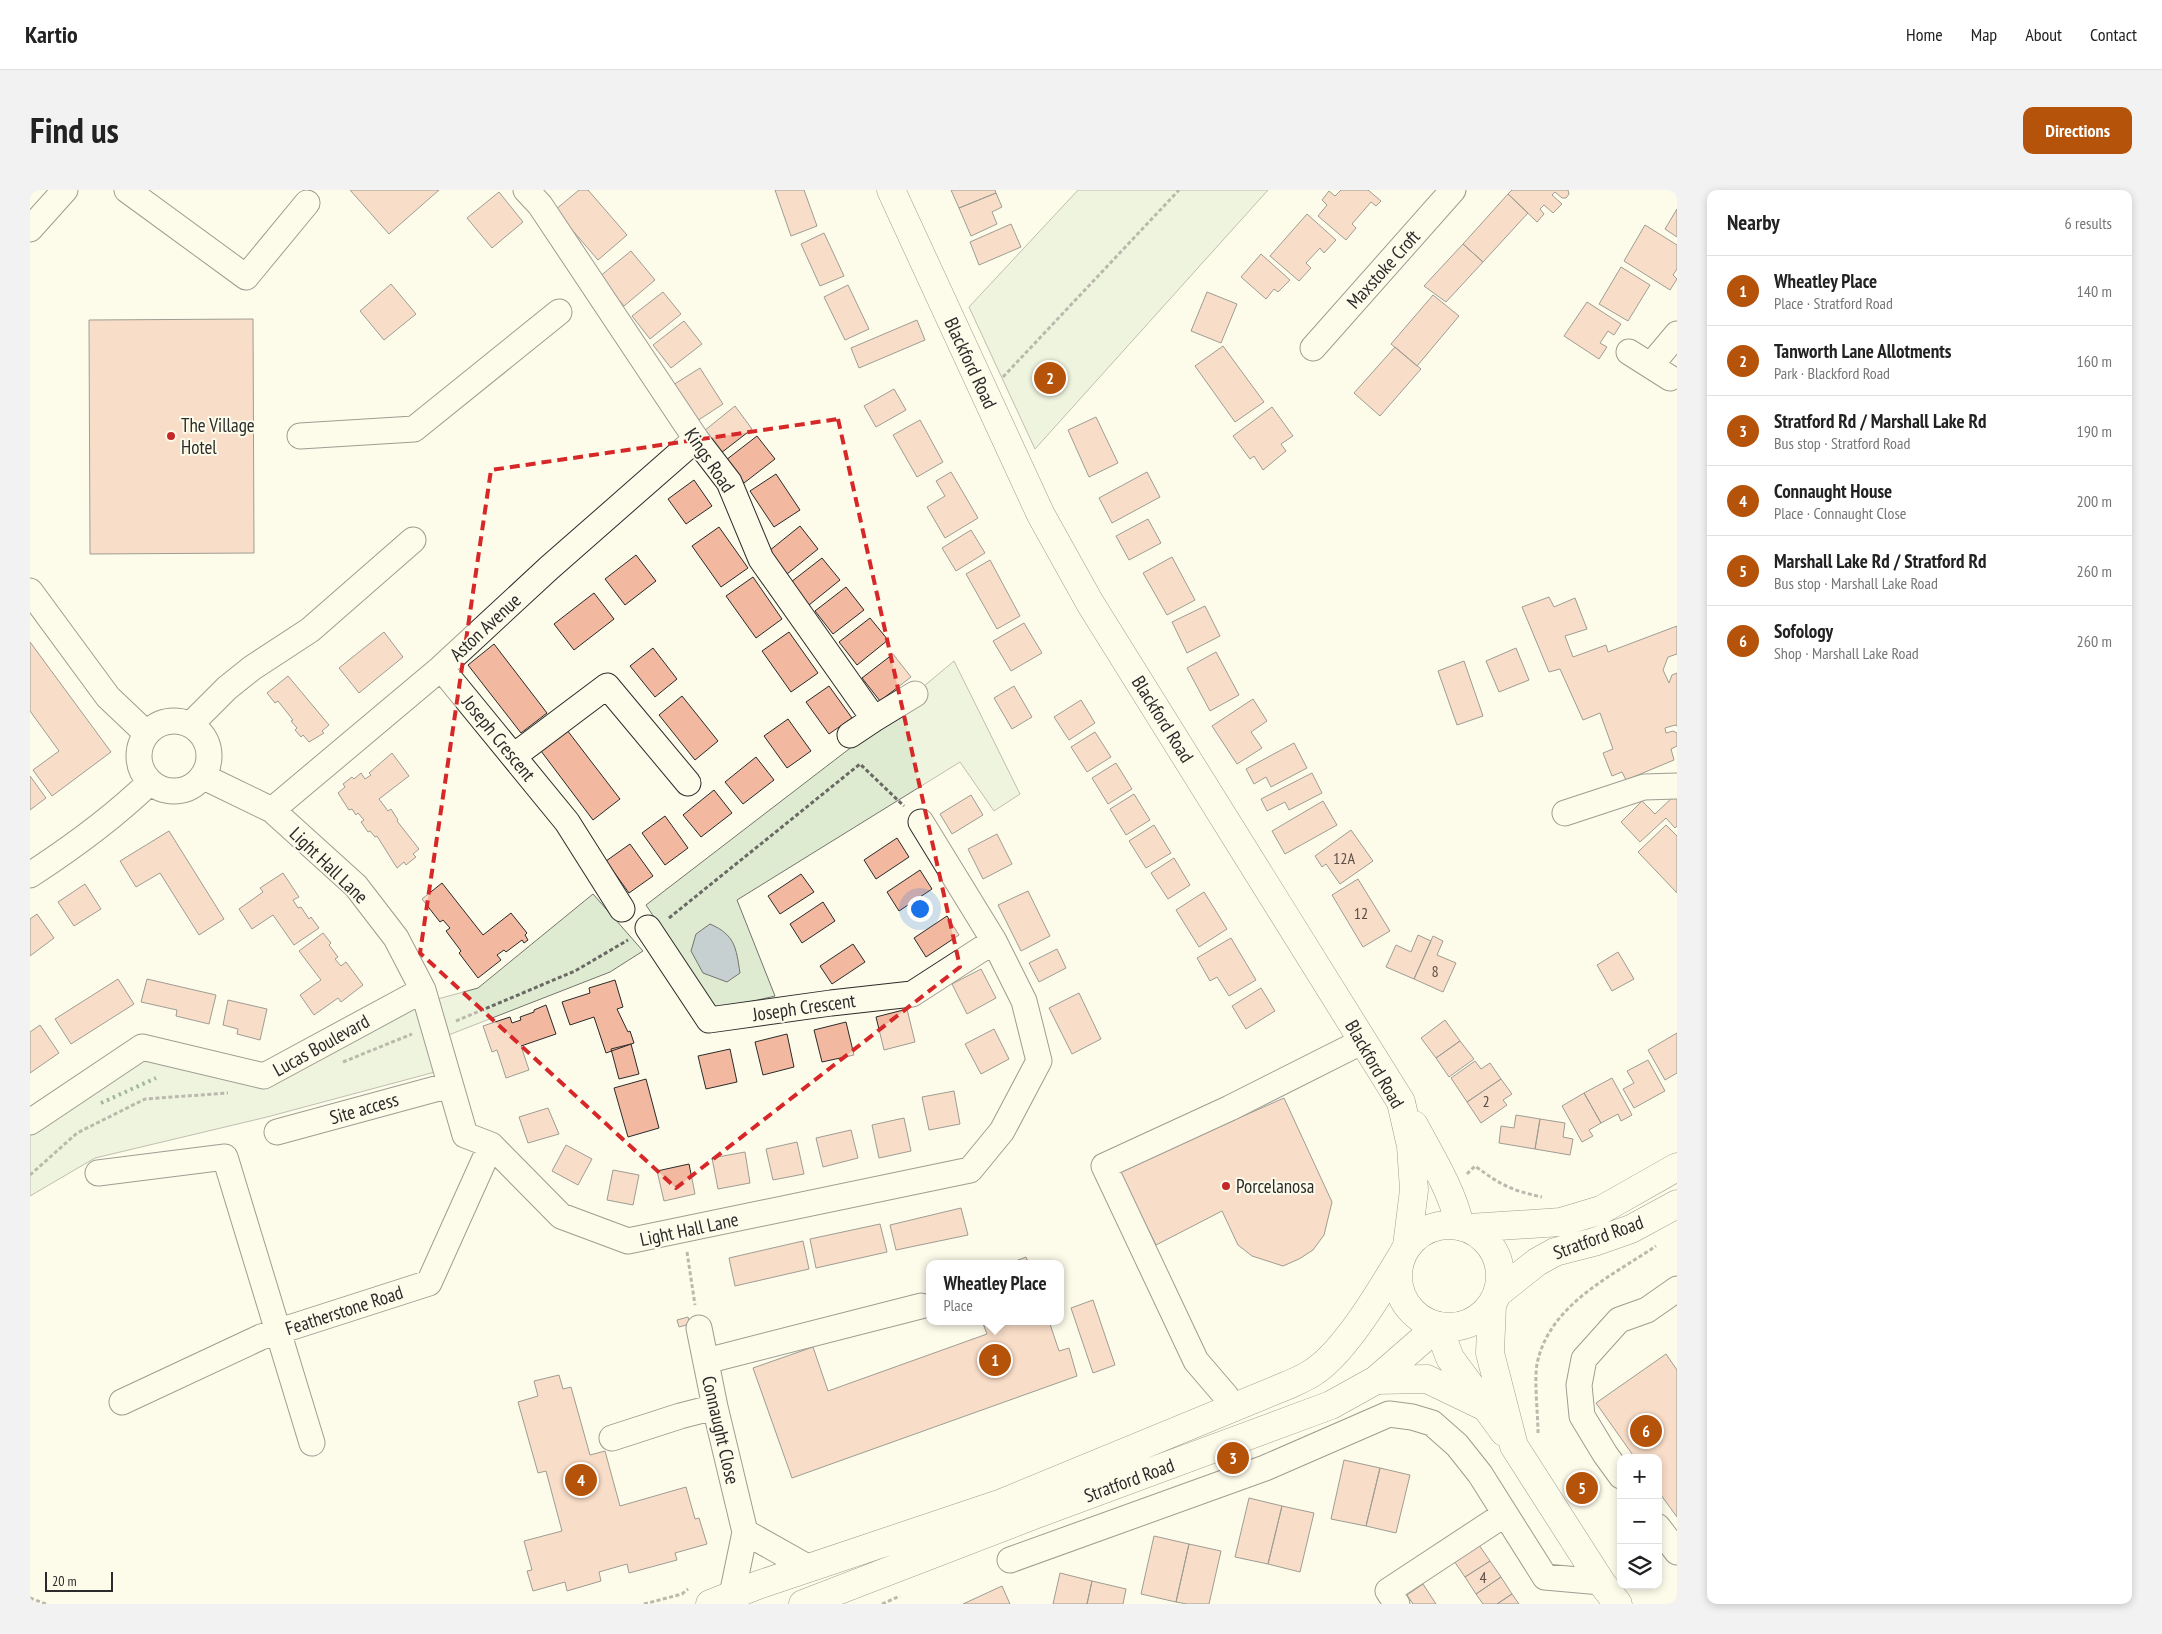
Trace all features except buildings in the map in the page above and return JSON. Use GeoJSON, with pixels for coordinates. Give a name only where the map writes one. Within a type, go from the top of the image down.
{"type":"FeatureCollection","features":[{"type":"Feature","properties":{"kind":"main road","name":"Blackford Road"},"geometry":{"type":"LineString","coordinates":[[891,190],[1041,515],[1090,603],[1401,1102],[1411,1146],[1414,1190],[1404,1251]]}},
{"type":"Feature","properties":{"kind":"main road"},"geometry":{"type":"LineString","coordinates":[[1401,1102],[1445,1184],[1465,1227],[1482,1237],[1492,1248],[1499,1262],[1501,1277],[1495,1298],[1490,1353],[1514,1446]]}},
{"type":"Feature","properties":{"kind":"main road","name":"Stratford Road"},"geometry":{"type":"LineString","coordinates":[[721,1600],[1002,1502],[1232,1408],[1314,1372],[1336,1352],[1384,1287],[1404,1251],[1418,1235],[1431,1228],[1445,1224],[1465,1227],[1561,1222],[1600,1210],[1677,1167]]}},
{"type":"Feature","properties":{"kind":"main road","name":"Stratford Road"},"geometry":{"type":"LineString","coordinates":[[1404,1251],[1397,1274],[1400,1292],[1408,1308],[1422,1320],[1438,1326],[1454,1327],[1469,1324],[1482,1316],[1495,1298],[1537,1262],[1555,1252],[1594,1242],[1631,1229],[1677,1204]]}},
{"type":"Feature","properties":{"kind":"main road"},"geometry":{"type":"LineString","coordinates":[[1438,1326],[1450,1358],[1514,1446],[1601,1582],[1618,1604]]}},
{"type":"Feature","properties":{"kind":"main road","name":"Stratford Road"},"geometry":{"type":"LineString","coordinates":[[803,1604],[1034,1515],[1331,1405],[1376,1380],[1438,1326]]}},
{"type":"Feature","properties":{"kind":"main road"},"geometry":{"type":"LineString","coordinates":[[1376,1380],[1427,1379],[1486,1408]]}},
{"type":"Feature","properties":{"kind":"street"},"geometry":{"type":"LineString","coordinates":[[30,229],[65,190]]}},
{"type":"Feature","properties":{"kind":"street"},"geometry":{"type":"LineString","coordinates":[[127,190],[246,277],[307,203]]}},
{"type":"Feature","properties":{"kind":"street","name":"Maxstoke Croft"},"geometry":{"type":"LineString","coordinates":[[1313,348],[1453,190]]}},
{"type":"Feature","properties":{"kind":"street","name":"Kings Road"},"geometry":{"type":"LineString","coordinates":[[540,195],[696,439],[729,482],[761,559],[874,719]]}},
{"type":"Feature","properties":{"kind":"street"},"geometry":{"type":"LineString","coordinates":[[300,436],[414,429],[559,312]]}},
{"type":"Feature","properties":{"kind":"street"},"geometry":{"type":"LineString","coordinates":[[1630,352],[1660,372],[1677,334]]}},
{"type":"Feature","properties":{"kind":"street","name":"Aston Avenue"},"geometry":{"type":"LineString","coordinates":[[272,810],[441,668],[549,568],[696,439]]}},
{"type":"Feature","properties":{"kind":"street"},"geometry":{"type":"LineString","coordinates":[[190,726],[227,688],[252,668],[310,630],[414,540]]}},
{"type":"Feature","properties":{"kind":"street"},"geometry":{"type":"LineString","coordinates":[[30,591],[108,698],[147,734]]}},
{"type":"Feature","properties":{"kind":"street","name":"Joseph Crescent"},"geometry":{"type":"LineString","coordinates":[[441,668],[568,822],[622,909]]}},
{"type":"Feature","properties":{"kind":"street"},"geometry":{"type":"LineString","coordinates":[[514,756],[607,686],[688,783]]}},
{"type":"Feature","properties":{"kind":"street"},"geometry":{"type":"LineString","coordinates":[[850,735],[915,694]]}},
{"type":"Feature","properties":{"kind":"street"},"geometry":{"type":"LineString","coordinates":[[168,722],[179,722],[199,732],[206,741],[209,751],[204,777],[190,788],[180,791],[169,791],[159,788],[150,782],[143,773],[139,753],[147,734],[157,726],[168,722]]}},
{"type":"Feature","properties":{"kind":"street","name":"Light Hall Lane"},"geometry":{"type":"LineString","coordinates":[[204,777],[272,810],[356,886],[396,938],[422,990],[465,1134],[491,1145],[561,1216],[628,1241],[970,1170],[1002,1131],[1039,1061],[1024,1001],[994,941],[921,822]]}},
{"type":"Feature","properties":{"kind":"street"},"geometry":{"type":"LineString","coordinates":[[30,875],[79,842],[125,806],[150,782]]}},
{"type":"Feature","properties":{"kind":"street"},"geometry":{"type":"LineString","coordinates":[[1565,813],[1644,786],[1677,786]]}},
{"type":"Feature","properties":{"kind":"street","name":"Joseph Crescent"},"geometry":{"type":"LineString","coordinates":[[648,928],[709,1020],[912,994],[994,941]]}},
{"type":"Feature","properties":{"kind":"street","name":"Lucas Boulevard"},"geometry":{"type":"LineString","coordinates":[[30,1122],[142,1047],[264,1076],[422,990]]}},
{"type":"Feature","properties":{"kind":"street"},"geometry":{"type":"LineString","coordinates":[[1232,1408],[1226,1396],[1196,1361],[1104,1166],[1230,1108],[1363,1041]]}},
{"type":"Feature","properties":{"kind":"street","name":"Site access"},"geometry":{"type":"LineString","coordinates":[[277,1132],[450,1085]]}},
{"type":"Feature","properties":{"kind":"street","name":"Featherstone Road"},"geometry":{"type":"LineString","coordinates":[[122,1402],[261,1337],[429,1282],[491,1145]]}},
{"type":"Feature","properties":{"kind":"street"},"geometry":{"type":"LineString","coordinates":[[98,1173],[225,1157],[312,1444]]}},
{"type":"Feature","properties":{"kind":"street"},"geometry":{"type":"LineString","coordinates":[[1617,1470],[1582,1416],[1579,1385],[1584,1359],[1619,1320],[1647,1310],[1677,1289]]}},
{"type":"Feature","properties":{"kind":"street"},"geometry":{"type":"LineString","coordinates":[[706,1361],[921,1306]]}},
{"type":"Feature","properties":{"kind":"street","name":"Connaught Close"},"geometry":{"type":"LineString","coordinates":[[699,1328],[715,1407],[745,1532],[721,1600]]}},
{"type":"Feature","properties":{"kind":"street"},"geometry":{"type":"LineString","coordinates":[[612,1438],[715,1407]]}},
{"type":"Feature","properties":{"kind":"street"},"geometry":{"type":"LineString","coordinates":[[1010,1560],[1265,1468],[1389,1414],[1412,1417],[1432,1423],[1458,1445],[1480,1474],[1545,1577],[1601,1582]]}},
{"type":"Feature","properties":{"kind":"street"},"geometry":{"type":"LineString","coordinates":[[1397,1604],[1388,1591],[1506,1514]]}},
{"type":"Feature","properties":{"kind":"street"},"geometry":{"type":"LineString","coordinates":[[745,1532],[809,1568]]}},
{"type":"Feature","properties":{"kind":"street"},"geometry":{"type":"LineString","coordinates":[[1662,1532],[1677,1552]]}},
{"type":"Feature","properties":{"kind":"path"},"geometry":{"type":"LineString","coordinates":[[986,395],[1179,190]]}},
{"type":"Feature","properties":{"kind":"path"},"geometry":{"type":"LineString","coordinates":[[434,1030],[575,971],[648,928],[665,922],[860,764],[921,822]]}},
{"type":"Feature","properties":{"kind":"path"},"geometry":{"type":"LineString","coordinates":[[1445,1184],[1468,1173],[1475,1166],[1499,1184],[1515,1191],[1544,1197]]}},
{"type":"Feature","properties":{"kind":"path"},"geometry":{"type":"LineString","coordinates":[[684,1230],[699,1328]]}},
{"type":"Feature","properties":{"kind":"path"},"geometry":{"type":"LineString","coordinates":[[1538,1433],[1537,1365],[1544,1342],[1555,1323],[1572,1303],[1661,1243]]}},
{"type":"Feature","properties":{"kind":"path"},"geometry":{"type":"LineString","coordinates":[[30,1598],[46,1604]]}},
{"type":"Feature","properties":{"kind":"highlighted area"},"geometry":{"type":"Polygon","coordinates":[[[838,419],[960,967],[676,1188],[420,953],[491,470],[838,419]]]}},
{"type":"Feature","properties":{"kind":"green space"},"geometry":{"type":"Polygon","coordinates":[[[1078,190],[1268,190],[1035,449],[969,307],[1078,190]]]}},
{"type":"Feature","properties":{"kind":"green space"},"geometry":{"type":"Polygon","coordinates":[[[954,661],[1020,794],[994,811],[960,762],[737,900],[775,996],[715,1010],[646,905],[849,749],[954,661]]]}},
{"type":"Feature","properties":{"kind":"green space"},"geometry":{"type":"Polygon","coordinates":[[[593,894],[643,951],[610,972],[446,1036],[434,1000],[478,988],[593,894]]]}},
{"type":"Feature","properties":{"kind":"green space"},"geometry":{"type":"Polygon","coordinates":[[[414,1004],[435,1072],[267,1117],[95,1158],[30,1196],[30,1135],[147,1059],[265,1084],[414,1004]]]}},
{"type":"Feature","properties":{"kind":"shaded area"},"geometry":{"type":"Polygon","coordinates":[[[710,924],[729,937],[735,949],[740,973],[727,982],[703,973],[691,951],[696,934],[710,924]]]}},
{"type":"Feature","properties":{"kind":"hedge"},"geometry":{"type":"LineString","coordinates":[[101,1103],[156,1078]]}},
{"type":"Feature","properties":{"kind":"place","name":"Tanworth Lane Allotments"},"geometry":{"type":"Point","coordinates":[1050,378]}},
{"type":"Feature","properties":{"kind":"place","name":"The Village Hotel"},"geometry":{"type":"Point","coordinates":[171,436]}},
{"type":"Feature","properties":{"kind":"place","name":"Porcelanosa"},"geometry":{"type":"Point","coordinates":[1226,1186]}},
{"type":"Feature","properties":{"kind":"place","name":"Wheatley Place"},"geometry":{"type":"Point","coordinates":[995,1360]}},
{"type":"Feature","properties":{"kind":"place","name":"Sofology"},"geometry":{"type":"Point","coordinates":[1646,1431]}},
{"type":"Feature","properties":{"kind":"place","name":"Stratford Rd / Marshall Lake Rd"},"geometry":{"type":"Point","coordinates":[1233,1458]}},
{"type":"Feature","properties":{"kind":"place","name":"Connaught House"},"geometry":{"type":"Point","coordinates":[581,1480]}},
{"type":"Feature","properties":{"kind":"place","name":"Marshall Lake Rd / Stratford Rd"},"geometry":{"type":"Point","coordinates":[1582,1488]}}]}
